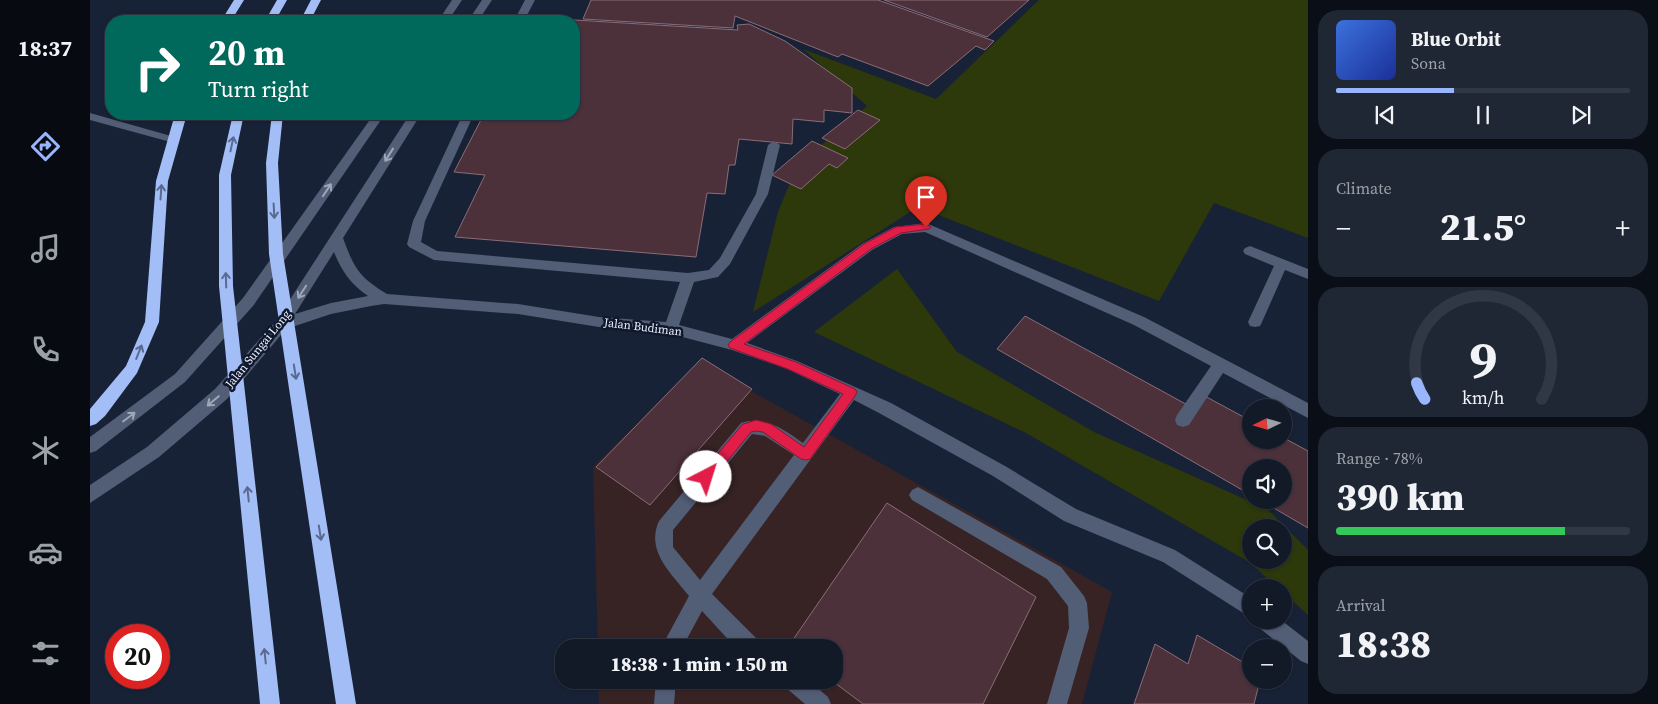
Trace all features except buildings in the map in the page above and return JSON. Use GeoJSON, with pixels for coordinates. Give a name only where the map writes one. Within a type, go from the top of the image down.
{"type":"FeatureCollection","features":[{"type":"Feature","properties":{"kind":"highway"},"geometry":{"type":"LineString","coordinates":[[230,15],[239,0]]}},
{"type":"Feature","properties":{"kind":"highway"},"geometry":{"type":"LineString","coordinates":[[273,15],[282,0]]}},
{"type":"Feature","properties":{"kind":"highway"},"geometry":{"type":"LineString","coordinates":[[308,15],[316,0]]}},
{"type":"Feature","properties":{"kind":"highway"},"geometry":{"type":"LineString","coordinates":[[90,419],[99,411],[132,369],[152,322],[162,181],[179,120]]}},
{"type":"Feature","properties":{"kind":"highway"},"geometry":{"type":"LineString","coordinates":[[237,120],[225,175],[226,286],[270,704]]}},
{"type":"Feature","properties":{"kind":"highway"},"geometry":{"type":"LineString","coordinates":[[276,120],[272,163],[276,254],[346,704]]}},
{"type":"Feature","properties":{"kind":"street"},"geometry":{"type":"LineString","coordinates":[[447,15],[457,0]]}},
{"type":"Feature","properties":{"kind":"street"},"geometry":{"type":"LineString","coordinates":[[477,15],[487,0]]}},
{"type":"Feature","properties":{"kind":"street"},"geometry":{"type":"LineString","coordinates":[[522,15],[530,0]]}},
{"type":"Feature","properties":{"kind":"street"},"geometry":{"type":"LineString","coordinates":[[90,116],[174,140]]}},
{"type":"Feature","properties":{"kind":"street"},"geometry":{"type":"LineString","coordinates":[[90,446],[180,378],[248,302],[375,120]]}},
{"type":"Feature","properties":{"kind":"street","name":"Jalan Sungai Long"},"geometry":{"type":"LineString","coordinates":[[90,495],[153,452],[221,394],[280,325],[411,120]]}},
{"type":"Feature","properties":{"kind":"street"},"geometry":{"type":"LineString","coordinates":[[465,120],[419,221],[414,244],[434,255],[688,278],[713,274],[725,261],[762,194],[774,145]]}},
{"type":"Feature","properties":{"kind":"street"},"geometry":{"type":"LineString","coordinates":[[734,345],[867,247],[899,230],[926,227],[1139,321],[1308,411]]}},
{"type":"Feature","properties":{"kind":"street"},"geometry":{"type":"LineString","coordinates":[[336,238],[347,268],[364,286],[384,300]]}},
{"type":"Feature","properties":{"kind":"street"},"geometry":{"type":"LineString","coordinates":[[1250,251],[1308,274]]}},
{"type":"Feature","properties":{"kind":"street"},"geometry":{"type":"LineString","coordinates":[[1255,322],[1282,263]]}},
{"type":"Feature","properties":{"kind":"street"},"geometry":{"type":"LineString","coordinates":[[672,328],[688,278]]}},
{"type":"Feature","properties":{"kind":"street","name":"Jalan Budiman"},"geometry":{"type":"LineString","coordinates":[[280,325],[341,306],[362,301],[384,300],[518,310],[599,322],[672,328],[734,345],[792,365],[885,408],[991,467],[1070,515],[1170,556],[1242,604]]}},
{"type":"Feature","properties":{"kind":"street"},"geometry":{"type":"LineString","coordinates":[[1183,420],[1221,364]]}},
{"type":"Feature","properties":{"kind":"street"},"geometry":{"type":"LineString","coordinates":[[676,639],[700,595],[851,392]]}},
{"type":"Feature","properties":{"kind":"street"},"geometry":{"type":"LineString","coordinates":[[741,639],[700,595],[665,550],[663,538],[665,527],[747,428],[756,425],[766,428],[806,455]]}},
{"type":"Feature","properties":{"kind":"street"},"geometry":{"type":"LineString","coordinates":[[918,495],[1054,573],[1077,603],[1079,628],[1057,704]]}},
{"type":"Feature","properties":{"kind":"street"},"geometry":{"type":"LineString","coordinates":[[1276,629],[1308,654]]}},
{"type":"Feature","properties":{"kind":"street"},"geometry":{"type":"LineString","coordinates":[[664,704],[665,689]]}},
{"type":"Feature","properties":{"kind":"street"},"geometry":{"type":"LineString","coordinates":[[803,689],[821,704]]}},
{"type":"Feature","properties":{"kind":"shaded area"},"geometry":{"type":"Polygon","coordinates":[[[699,362],[1112,592],[1082,704],[599,704],[598,689],[843,689],[843,639],[598,639],[593,467],[699,362]]]}},
{"type":"Feature","properties":{"kind":"green space"},"geometry":{"type":"Polygon","coordinates":[[[1039,0],[1308,0],[1308,238],[1214,203],[1159,301],[918,207],[753,312],[778,212],[797,166],[867,106],[803,49],[936,99],[1039,0]]]}},
{"type":"Feature","properties":{"kind":"green space"},"geometry":{"type":"Polygon","coordinates":[[[897,269],[957,352],[1094,432],[1242,498],[1242,509],[1267,509],[1277,519],[1242,519],[1242,558],[1026,433],[814,332],[897,269]]]}},
{"type":"Feature","properties":{"kind":"green space"},"geometry":{"type":"Polygon","coordinates":[[[1292,534],[1308,550],[1308,615],[1292,600],[1292,579],[1268,579],[1257,569],[1292,569],[1292,534]]]}},
{"type":"Feature","properties":{"kind":"route"},"geometry":{"type":"LineString","coordinates":[[706,477],[747,428],[756,425],[766,428],[806,455],[851,392],[792,365],[734,345],[867,247],[899,230],[926,227]]}}]}
